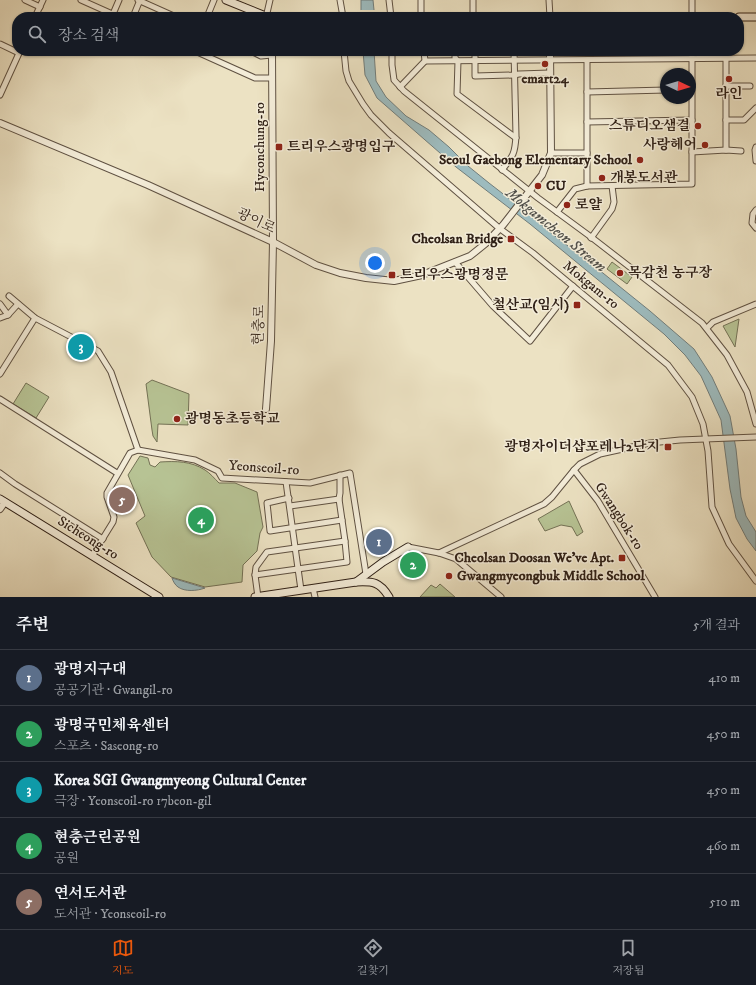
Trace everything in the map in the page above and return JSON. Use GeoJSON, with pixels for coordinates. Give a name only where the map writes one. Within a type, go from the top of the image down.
{"type":"FeatureCollection","features":[{"type":"Feature","properties":{"kind":"main road"},"geometry":{"type":"LineString","coordinates":[[226,0],[256,12]]}},
{"type":"Feature","properties":{"kind":"main road"},"geometry":{"type":"LineString","coordinates":[[744,17],[756,17]]}},
{"type":"Feature","properties":{"kind":"main road","name":"Sicheong-ro"},"geometry":{"type":"LineString","coordinates":[[2,501],[159,597]]}},
{"type":"Feature","properties":{"kind":"main road"},"geometry":{"type":"LineString","coordinates":[[356,582],[383,562],[408,547]]}},
{"type":"Feature","properties":{"kind":"main road"},"geometry":{"type":"LineString","coordinates":[[257,597],[356,582],[372,582],[380,586],[389,597]]}},
{"type":"Feature","properties":{"kind":"street"},"geometry":{"type":"LineString","coordinates":[[25,0],[40,6]]}},
{"type":"Feature","properties":{"kind":"street"},"geometry":{"type":"LineString","coordinates":[[37,12],[43,0]]}},
{"type":"Feature","properties":{"kind":"street"},"geometry":{"type":"LineString","coordinates":[[81,0],[108,12]]}},
{"type":"Feature","properties":{"kind":"street"},"geometry":{"type":"LineString","coordinates":[[114,12],[119,0]]}},
{"type":"Feature","properties":{"kind":"street"},"geometry":{"type":"LineString","coordinates":[[135,12],[139,0],[165,12]]}},
{"type":"Feature","properties":{"kind":"street"},"geometry":{"type":"LineString","coordinates":[[209,12],[214,0]]}},
{"type":"Feature","properties":{"kind":"street"},"geometry":{"type":"LineString","coordinates":[[268,12],[270,0]]}},
{"type":"Feature","properties":{"kind":"street"},"geometry":{"type":"LineString","coordinates":[[340,0],[342,12]]}},
{"type":"Feature","properties":{"kind":"street"},"geometry":{"type":"LineString","coordinates":[[389,0],[390,12]]}},
{"type":"Feature","properties":{"kind":"street"},"geometry":{"type":"LineString","coordinates":[[421,0],[421,12]]}},
{"type":"Feature","properties":{"kind":"street"},"geometry":{"type":"LineString","coordinates":[[473,0],[473,12]]}},
{"type":"Feature","properties":{"kind":"street"},"geometry":{"type":"LineString","coordinates":[[549,0],[550,12]]}},
{"type":"Feature","properties":{"kind":"street"},"geometry":{"type":"LineString","coordinates":[[692,0],[692,12]]}},
{"type":"Feature","properties":{"kind":"street"},"geometry":{"type":"LineString","coordinates":[[0,44],[12,49]]}},
{"type":"Feature","properties":{"kind":"street"},"geometry":{"type":"LineString","coordinates":[[0,95],[17,56]]}},
{"type":"Feature","properties":{"kind":"street"},"geometry":{"type":"LineString","coordinates":[[206,56],[256,78],[272,78]]}},
{"type":"Feature","properties":{"kind":"street","name":"Hyeonchung-ro"},"geometry":{"type":"LineString","coordinates":[[272,56],[273,242]]}},
{"type":"Feature","properties":{"kind":"street","name":"Mokgam-ro"},"geometry":{"type":"LineString","coordinates":[[344,56],[347,77],[371,115],[389,133],[668,365],[692,397],[708,439],[712,507],[729,544],[756,581]]}},
{"type":"Feature","properties":{"kind":"street"},"geometry":{"type":"LineString","coordinates":[[392,56],[394,80],[404,91],[529,192],[707,328],[727,355],[747,392],[756,424]]}},
{"type":"Feature","properties":{"kind":"street"},"geometry":{"type":"LineString","coordinates":[[424,56],[425,61]]}},
{"type":"Feature","properties":{"kind":"street"},"geometry":{"type":"LineString","coordinates":[[455,56],[458,61],[457,94],[516,138]]}},
{"type":"Feature","properties":{"kind":"street"},"geometry":{"type":"LineString","coordinates":[[475,56],[475,76],[550,73]]}},
{"type":"Feature","properties":{"kind":"street"},"geometry":{"type":"LineString","coordinates":[[502,170],[512,157],[515,149],[514,56]]}},
{"type":"Feature","properties":{"kind":"street"},"geometry":{"type":"LineString","coordinates":[[501,226],[542,175],[551,153],[550,56]]}},
{"type":"Feature","properties":{"kind":"street"},"geometry":{"type":"LineString","coordinates":[[692,58],[692,68]]}},
{"type":"Feature","properties":{"kind":"street"},"geometry":{"type":"LineString","coordinates":[[726,58],[726,150]]}},
{"type":"Feature","properties":{"kind":"street"},"geometry":{"type":"LineString","coordinates":[[400,87],[425,61],[756,58]]}},
{"type":"Feature","properties":{"kind":"street"},"geometry":{"type":"LineString","coordinates":[[587,60],[587,186]]}},
{"type":"Feature","properties":{"kind":"street"},"geometry":{"type":"LineString","coordinates":[[726,86],[750,86]]}},
{"type":"Feature","properties":{"kind":"street"},"geometry":{"type":"LineString","coordinates":[[587,92],[660,90]]}},
{"type":"Feature","properties":{"kind":"street"},"geometry":{"type":"LineString","coordinates":[[557,212],[575,189],[587,186],[692,184],[691,104]]}},
{"type":"Feature","properties":{"kind":"street"},"geometry":{"type":"LineString","coordinates":[[726,120],[744,120],[756,108]]}},
{"type":"Feature","properties":{"kind":"street"},"geometry":{"type":"LineString","coordinates":[[587,122],[692,120]]}},
{"type":"Feature","properties":{"kind":"street","name":"광이로"},"geometry":{"type":"LineString","coordinates":[[0,123],[148,186],[273,242],[316,265],[340,273],[394,281],[422,275],[470,256],[485,244],[501,226]]}},
{"type":"Feature","properties":{"kind":"street"},"geometry":{"type":"LineString","coordinates":[[756,147],[756,161]]}},
{"type":"Feature","properties":{"kind":"street"},"geometry":{"type":"LineString","coordinates":[[692,152],[726,150],[741,151]]}},
{"type":"Feature","properties":{"kind":"street"},"geometry":{"type":"LineString","coordinates":[[551,153],[587,153]]}},
{"type":"Feature","properties":{"kind":"street"},"geometry":{"type":"LineString","coordinates":[[591,238],[612,209],[614,202],[612,186]]}},
{"type":"Feature","properties":{"kind":"street"},"geometry":{"type":"LineString","coordinates":[[756,210],[752,214],[752,223],[756,228]]}},
{"type":"Feature","properties":{"kind":"street","name":"현충로"},"geometry":{"type":"LineString","coordinates":[[266,409],[271,341],[273,242]]}},
{"type":"Feature","properties":{"kind":"street"},"geometry":{"type":"LineString","coordinates":[[455,262],[492,306],[530,341],[573,286]]}},
{"type":"Feature","properties":{"kind":"street"},"geometry":{"type":"LineString","coordinates":[[9,296],[35,318],[98,351],[111,372],[138,450],[130,453],[106,493],[114,517],[113,522],[92,556]]}},
{"type":"Feature","properties":{"kind":"street"},"geometry":{"type":"LineString","coordinates":[[0,304],[8,315]]}},
{"type":"Feature","properties":{"kind":"street"},"geometry":{"type":"LineString","coordinates":[[0,318],[8,315],[18,304]]}},
{"type":"Feature","properties":{"kind":"street"},"geometry":{"type":"LineString","coordinates":[[707,328],[713,322],[756,304]]}},
{"type":"Feature","properties":{"kind":"street"},"geometry":{"type":"LineString","coordinates":[[0,374],[35,318]]}},
{"type":"Feature","properties":{"kind":"street"},"geometry":{"type":"LineString","coordinates":[[0,399],[117,473]]}},
{"type":"Feature","properties":{"kind":"street"},"geometry":{"type":"LineString","coordinates":[[439,553],[544,504],[552,497],[580,464],[600,454],[650,443],[680,440],[754,437]]}},
{"type":"Feature","properties":{"kind":"street","name":"Yeonseoil-ro"},"geometry":{"type":"LineString","coordinates":[[138,450],[194,460],[218,471],[222,478],[310,483],[350,473],[366,574]]}},
{"type":"Feature","properties":{"kind":"street","name":"Gwangbok-ro"},"geometry":{"type":"LineString","coordinates":[[574,470],[598,501],[655,597]]}},
{"type":"Feature","properties":{"kind":"street"},"geometry":{"type":"LineString","coordinates":[[0,473],[103,539]]}},
{"type":"Feature","properties":{"kind":"street"},"geometry":{"type":"LineString","coordinates":[[255,575],[347,562],[339,499],[340,475]]}},
{"type":"Feature","properties":{"kind":"street"},"geometry":{"type":"LineString","coordinates":[[286,482],[301,590]]}},
{"type":"Feature","properties":{"kind":"street"},"geometry":{"type":"LineString","coordinates":[[289,498],[267,503],[270,531],[342,520]]}},
{"type":"Feature","properties":{"kind":"street"},"geometry":{"type":"LineString","coordinates":[[290,506],[339,499]]}},
{"type":"Feature","properties":{"kind":"street"},"geometry":{"type":"LineString","coordinates":[[0,509],[2,501]]}},
{"type":"Feature","properties":{"kind":"street"},"geometry":{"type":"LineString","coordinates":[[257,597],[255,575],[256,566],[267,552],[345,541]]}},
{"type":"Feature","properties":{"kind":"street"},"geometry":{"type":"LineString","coordinates":[[408,547],[439,553],[456,559],[501,597]]}},
{"type":"Feature","properties":{"kind":"street"},"geometry":{"type":"LineString","coordinates":[[313,588],[315,597]]}},
{"type":"Feature","properties":{"kind":"green space","name":"목감천 농구장"},"geometry":{"type":"Polygon","coordinates":[[[612,262],[632,277],[627,284],[607,269],[612,262]]]}},
{"type":"Feature","properties":{"kind":"green space"},"geometry":{"type":"Polygon","coordinates":[[[739,319],[735,347],[723,326],[739,319]]]}},
{"type":"Feature","properties":{"kind":"green space"},"geometry":{"type":"Polygon","coordinates":[[[152,380],[189,394],[188,425],[158,424],[157,442],[153,436],[146,384],[152,380]]]}},
{"type":"Feature","properties":{"kind":"green space"},"geometry":{"type":"Polygon","coordinates":[[[26,383],[49,397],[36,418],[13,404],[26,383]]]}},
{"type":"Feature","properties":{"kind":"green space"},"geometry":{"type":"Polygon","coordinates":[[[140,456],[148,458],[150,465],[155,467],[160,462],[189,463],[207,471],[219,483],[235,483],[257,492],[263,527],[260,533],[257,551],[243,565],[242,582],[205,587],[171,577],[152,557],[136,523],[145,516],[128,475],[140,456]]]}},
{"type":"Feature","properties":{"kind":"green space"},"geometry":{"type":"Polygon","coordinates":[[[569,501],[583,532],[577,536],[572,527],[561,525],[545,531],[538,519],[569,501]]]}},
{"type":"Feature","properties":{"kind":"green space"},"geometry":{"type":"Polygon","coordinates":[[[440,584],[455,597],[420,597],[431,585],[436,588],[440,584]]]}},
{"type":"Feature","properties":{"kind":"water"},"geometry":{"type":"Polygon","coordinates":[[[361,0],[373,0],[374,12],[361,12],[361,0]]]}},
{"type":"Feature","properties":{"kind":"water"},"geometry":{"type":"Polygon","coordinates":[[[363,56],[374,56],[376,81],[386,97],[406,116],[429,130],[468,166],[650,311],[694,349],[712,377],[730,416],[736,449],[741,497],[746,516],[756,532],[756,551],[747,539],[736,518],[730,489],[721,420],[701,376],[685,355],[664,334],[530,224],[456,167],[377,98],[365,75],[363,56]]]}},
{"type":"Feature","properties":{"kind":"water"},"geometry":{"type":"Polygon","coordinates":[[[172,578],[205,588],[198,590],[184,590],[174,583],[172,578]]]}},
{"type":"Feature","properties":{"kind":"pier"},"geometry":{"type":"Polygon","coordinates":[[[359,10],[376,10],[376,12],[359,12],[359,10]]]}},
{"type":"Feature","properties":{"kind":"place","name":"emart24"},"geometry":{"type":"Point","coordinates":[545,64]}},
{"type":"Feature","properties":{"kind":"place","name":"라인"},"geometry":{"type":"Point","coordinates":[729,79]}},
{"type":"Feature","properties":{"kind":"place","name":"스튜디오샘결"},"geometry":{"type":"Point","coordinates":[698,126]}},
{"type":"Feature","properties":{"kind":"place","name":"사랑헤어"},"geometry":{"type":"Point","coordinates":[705,145]}},
{"type":"Feature","properties":{"kind":"place","name":"트리우스광명입구"},"geometry":{"type":"Point","coordinates":[279,147]}},
{"type":"Feature","properties":{"kind":"place","name":"Seoul Gaebong Elementary School"},"geometry":{"type":"Point","coordinates":[640,160]}},
{"type":"Feature","properties":{"kind":"place","name":"개봉도서관"},"geometry":{"type":"Point","coordinates":[602,178]}},
{"type":"Feature","properties":{"kind":"place","name":"CU"},"geometry":{"type":"Point","coordinates":[538,186]}},
{"type":"Feature","properties":{"kind":"place","name":"로얄"},"geometry":{"type":"Point","coordinates":[567,205]}},
{"type":"Feature","properties":{"kind":"place","name":"Cheolsan Bridge"},"geometry":{"type":"Point","coordinates":[511,239]}},
{"type":"Feature","properties":{"kind":"place","name":"목감천 농구장"},"geometry":{"type":"Point","coordinates":[620,273]}},
{"type":"Feature","properties":{"kind":"place","name":"트리우스광명정문"},"geometry":{"type":"Point","coordinates":[392,275]}},
{"type":"Feature","properties":{"kind":"place","name":"철산교(임시)"},"geometry":{"type":"Point","coordinates":[577,305]}},
{"type":"Feature","properties":{"kind":"place","name":"Korea SGI Gwangmyeong Cultural Center"},"geometry":{"type":"Point","coordinates":[81,347]}},
{"type":"Feature","properties":{"kind":"place","name":"광명동초등학교"},"geometry":{"type":"Point","coordinates":[177,419]}},
{"type":"Feature","properties":{"kind":"place","name":"광명자이더샵포레나2단지"},"geometry":{"type":"Point","coordinates":[668,447]}},
{"type":"Feature","properties":{"kind":"place","name":"연서도서관"},"geometry":{"type":"Point","coordinates":[122,500]}},
{"type":"Feature","properties":{"kind":"place","name":"현충근린공원"},"geometry":{"type":"Point","coordinates":[201,520]}},
{"type":"Feature","properties":{"kind":"place","name":"광명지구대"},"geometry":{"type":"Point","coordinates":[379,542]}},
{"type":"Feature","properties":{"kind":"place","name":"Cheolsan Doosan We've Apt."},"geometry":{"type":"Point","coordinates":[622,558]}},
{"type":"Feature","properties":{"kind":"place","name":"광명국민체육센터"},"geometry":{"type":"Point","coordinates":[413,565]}},
{"type":"Feature","properties":{"kind":"place","name":"Gwangmyeongbuk Middle School"},"geometry":{"type":"Point","coordinates":[449,576]}},
{"type":"Feature","properties":{"kind":"water label","name":"Mokgamcheon Stream"},"geometry":{"type":"Point","coordinates":[556,230]}}]}
